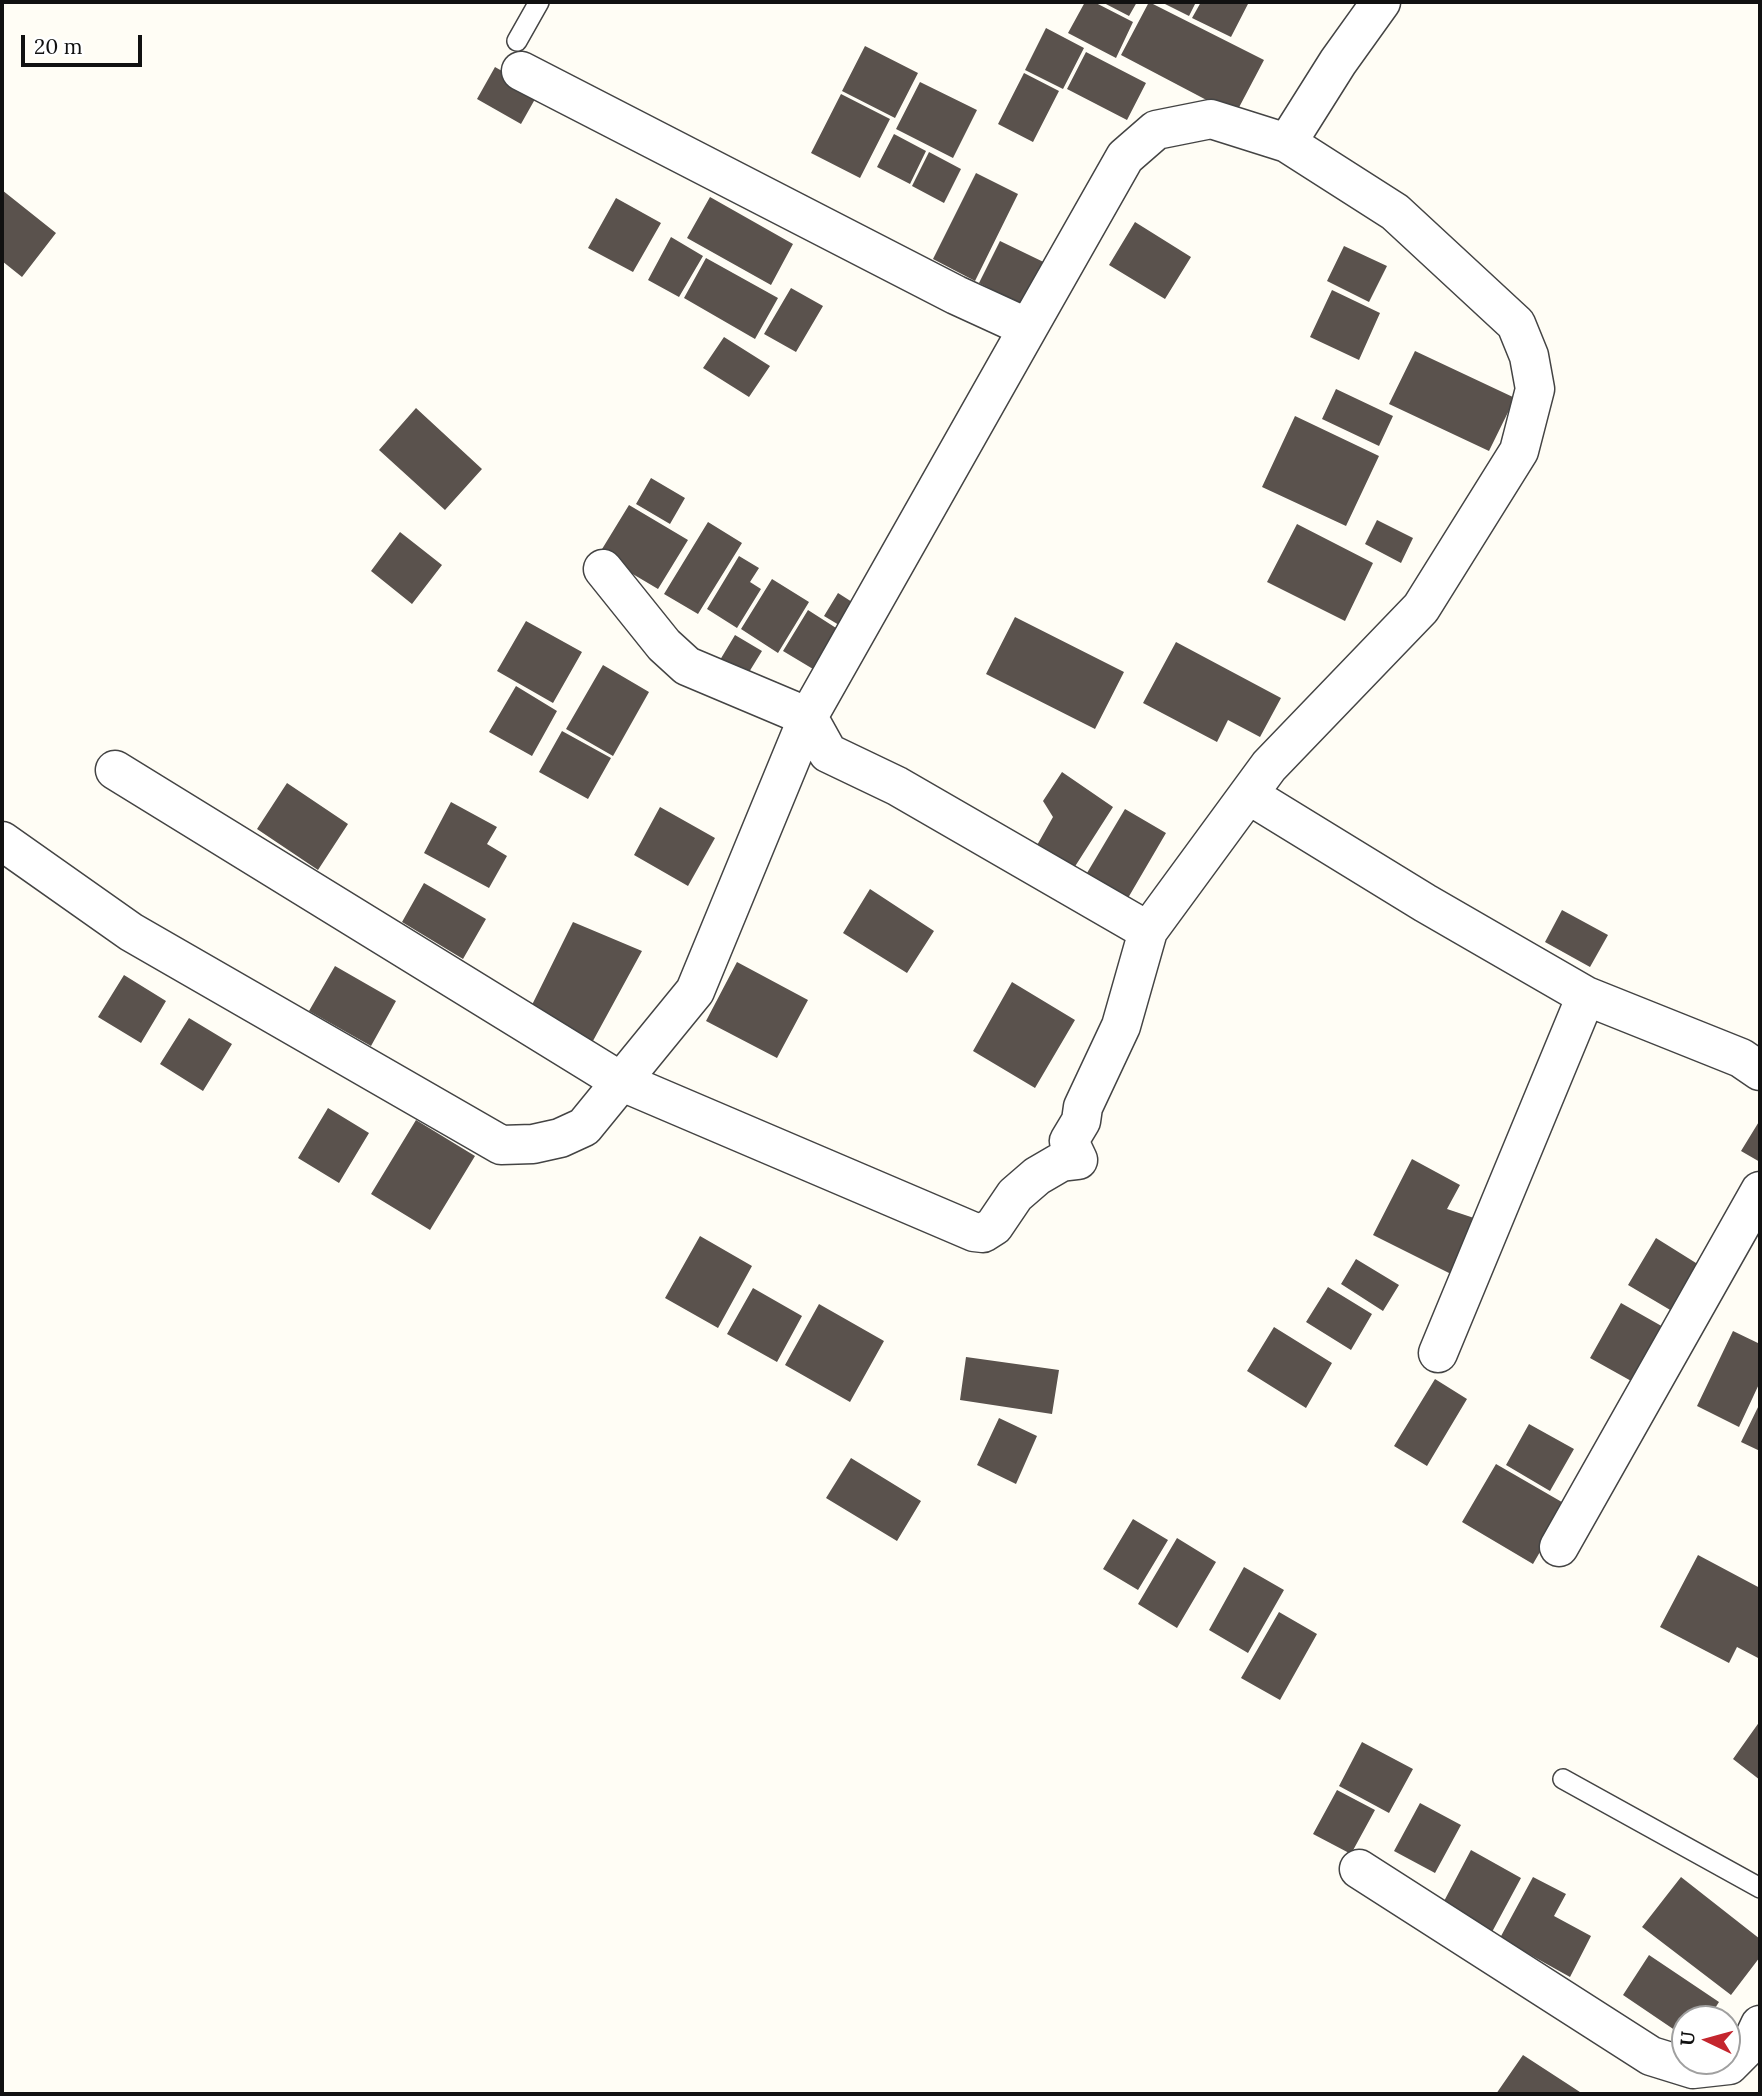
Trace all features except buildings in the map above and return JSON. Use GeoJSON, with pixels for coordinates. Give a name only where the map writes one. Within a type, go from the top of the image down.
{"type":"FeatureCollection","features":[{"type":"Feature","properties":{"kind":"street"},"geometry":{"type":"LineString","coordinates":[[1287,143],[1338,62],[1381,2]]}},
{"type":"Feature","properties":{"kind":"street"},"geometry":{"type":"LineString","coordinates":[[519,56],[943,289],[1028,328]]}},
{"type":"Feature","properties":{"kind":"street"},"geometry":{"type":"LineString","coordinates":[[2,841],[131,932],[500,1145],[533,1144],[561,1138],[584,1126],[620,1081],[695,991],[808,717],[1125,157],[1156,131],[1211,119],[1287,143],[1395,212],[1516,324],[1529,356],[1535,389],[1519,451],[1421,608],[1269,766],[1148,931],[1121,1026],[1083,1107],[1081,1121],[1069,1141],[1078,1160],[1061,1162],[1037,1176],[1015,1195],[994,1226],[983,1233],[961,1227],[620,1081],[115,770]]}},
{"type":"Feature","properties":{"kind":"street"},"geometry":{"type":"LineString","coordinates":[[603,569],[664,645],[687,666],[808,717],[828,752],[897,786],[1148,931]]}},
{"type":"Feature","properties":{"kind":"street"},"geometry":{"type":"LineString","coordinates":[[1249,795],[1425,903],[1586,996],[1741,1058],[1760,1071]]}},
{"type":"Feature","properties":{"kind":"street"},"geometry":{"type":"LineString","coordinates":[[1438,1353],[1586,996]]}},
{"type":"Feature","properties":{"kind":"street"},"geometry":{"type":"LineString","coordinates":[[1559,1547],[1760,1191]]}},
{"type":"Feature","properties":{"kind":"street"},"geometry":{"type":"LineString","coordinates":[[1359,1869],[1651,2056],[1693,2069],[1729,2065],[1752,2042],[1760,2025]]}},
{"type":"Feature","properties":{"kind":"lane"},"geometry":{"type":"LineString","coordinates":[[519,56],[538,2]]}},
{"type":"Feature","properties":{"kind":"lane"},"geometry":{"type":"LineString","coordinates":[[1563,1779],[1760,1888]]}}]}
